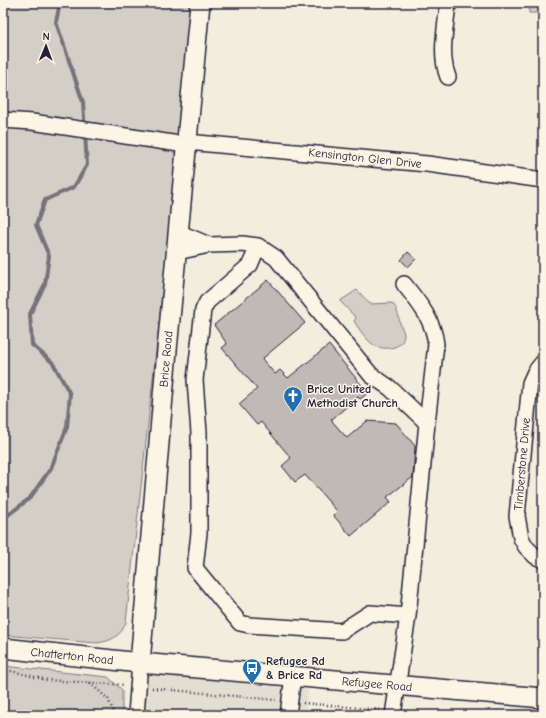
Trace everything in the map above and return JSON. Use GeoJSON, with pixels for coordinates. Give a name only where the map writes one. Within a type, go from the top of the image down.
{"type":"FeatureCollection","features":[{"type":"Feature","properties":{"kind":"main road","name":"Brice Road"},"geometry":{"type":"LineString","coordinates":[[140,663],[186,143],[200,3]]}},
{"type":"Feature","properties":{"kind":"main road","name":"Chatterton Road"},"geometry":{"type":"LineString","coordinates":[[3,648],[140,663]]}},
{"type":"Feature","properties":{"kind":"main road","name":"Refugee Road"},"geometry":{"type":"LineString","coordinates":[[140,663],[543,698]]}},
{"type":"Feature","properties":{"kind":"street"},"geometry":{"type":"LineString","coordinates":[[448,3],[444,56],[444,66],[448,77]]}},
{"type":"Feature","properties":{"kind":"street","name":"Kensington Glen Drive"},"geometry":{"type":"LineString","coordinates":[[3,120],[32,122],[93,132],[186,143],[427,164],[543,180]]}},
{"type":"Feature","properties":{"kind":"street"},"geometry":{"type":"LineString","coordinates":[[178,232],[209,245]]}},
{"type":"Feature","properties":{"kind":"street"},"geometry":{"type":"LineString","coordinates":[[177,252],[209,245],[242,244],[258,246],[276,258],[371,375],[390,388],[427,423]]}},
{"type":"Feature","properties":{"kind":"street"},"geometry":{"type":"LineString","coordinates":[[258,246],[250,264],[207,302],[203,310],[195,380],[199,440],[199,533],[195,568],[240,622],[249,625],[342,631],[370,613],[408,616]]}},
{"type":"Feature","properties":{"kind":"street"},"geometry":{"type":"LineString","coordinates":[[393,712],[408,616],[436,344],[434,327],[425,310],[404,284]]}},
{"type":"Feature","properties":{"kind":"street","name":"Timberstone Drive"},"geometry":{"type":"LineString","coordinates":[[543,362],[534,372],[530,383],[517,516],[518,527],[523,543],[535,556],[543,560]]}},
{"type":"Feature","properties":{"kind":"street","name":"Brice Road"},"geometry":{"type":"LineString","coordinates":[[136,715],[140,663]]}},
{"type":"Feature","properties":{"kind":"street"},"geometry":{"type":"LineString","coordinates":[[288,715],[293,676]]}},
{"type":"Feature","properties":{"kind":"path"},"geometry":{"type":"LineString","coordinates":[[3,669],[43,679],[115,684]]}},
{"type":"Feature","properties":{"kind":"path"},"geometry":{"type":"LineString","coordinates":[[90,683],[108,699],[115,715]]}},
{"type":"Feature","properties":{"kind":"path"},"geometry":{"type":"LineString","coordinates":[[152,688],[277,700]]}},
{"type":"Feature","properties":{"kind":"path"},"geometry":{"type":"LineString","coordinates":[[300,702],[437,715]]}},
{"type":"Feature","properties":{"kind":"shaded area"},"geometry":{"type":"Polygon","coordinates":[[[3,3],[191,3],[162,297],[126,622],[119,634],[115,637],[107,641],[97,643],[3,635],[3,49],[5,36],[3,32],[3,3]]]}},
{"type":"Feature","properties":{"kind":"shaded area"},"geometry":{"type":"Polygon","coordinates":[[[529,3],[543,3],[543,13],[529,13],[529,3]]]}},
{"type":"Feature","properties":{"kind":"shaded area"},"geometry":{"type":"Polygon","coordinates":[[[357,290],[370,304],[392,303],[394,305],[398,312],[404,334],[401,343],[392,348],[378,347],[371,343],[360,331],[354,321],[356,318],[340,301],[357,290]]]}},
{"type":"Feature","properties":{"kind":"shaded area"},"geometry":{"type":"Polygon","coordinates":[[[3,666],[108,677],[122,690],[122,715],[3,715],[3,666]]]}},
{"type":"Feature","properties":{"kind":"shaded area"},"geometry":{"type":"Polygon","coordinates":[[[148,673],[308,690],[305,715],[143,715],[148,673]]]}},
{"type":"Feature","properties":{"kind":"building"},"geometry":{"type":"Polygon","coordinates":[[[408,252],[416,259],[408,267],[401,260],[408,252]]]}},
{"type":"Feature","properties":{"kind":"building","name":"Brice United Methodist Church"},"geometry":{"type":"Polygon","coordinates":[[[268,280],[305,323],[262,359],[275,374],[280,370],[288,378],[329,345],[368,393],[360,399],[358,397],[331,420],[347,438],[367,421],[396,423],[415,446],[413,477],[387,497],[391,502],[351,536],[333,515],[337,511],[305,475],[295,482],[282,466],[291,458],[261,422],[257,425],[239,404],[257,389],[222,348],[227,344],[214,325],[268,280]]]}},
{"type":"Feature","properties":{"kind":"waterway"},"geometry":{"type":"LineString","coordinates":[[3,519],[30,498],[51,468],[67,427],[70,394],[53,363],[32,345],[30,314],[45,284],[49,256],[36,225],[45,200],[74,187],[87,165],[83,102],[56,22],[60,3]]}},
{"type":"Feature","properties":{"kind":"place","name":"Brice United Methodist Church"},"geometry":{"type":"Point","coordinates":[293,413]}},
{"type":"Feature","properties":{"kind":"place","name":"Refugee Rd & Brice Rd"},"geometry":{"type":"Point","coordinates":[252,685]}}]}
